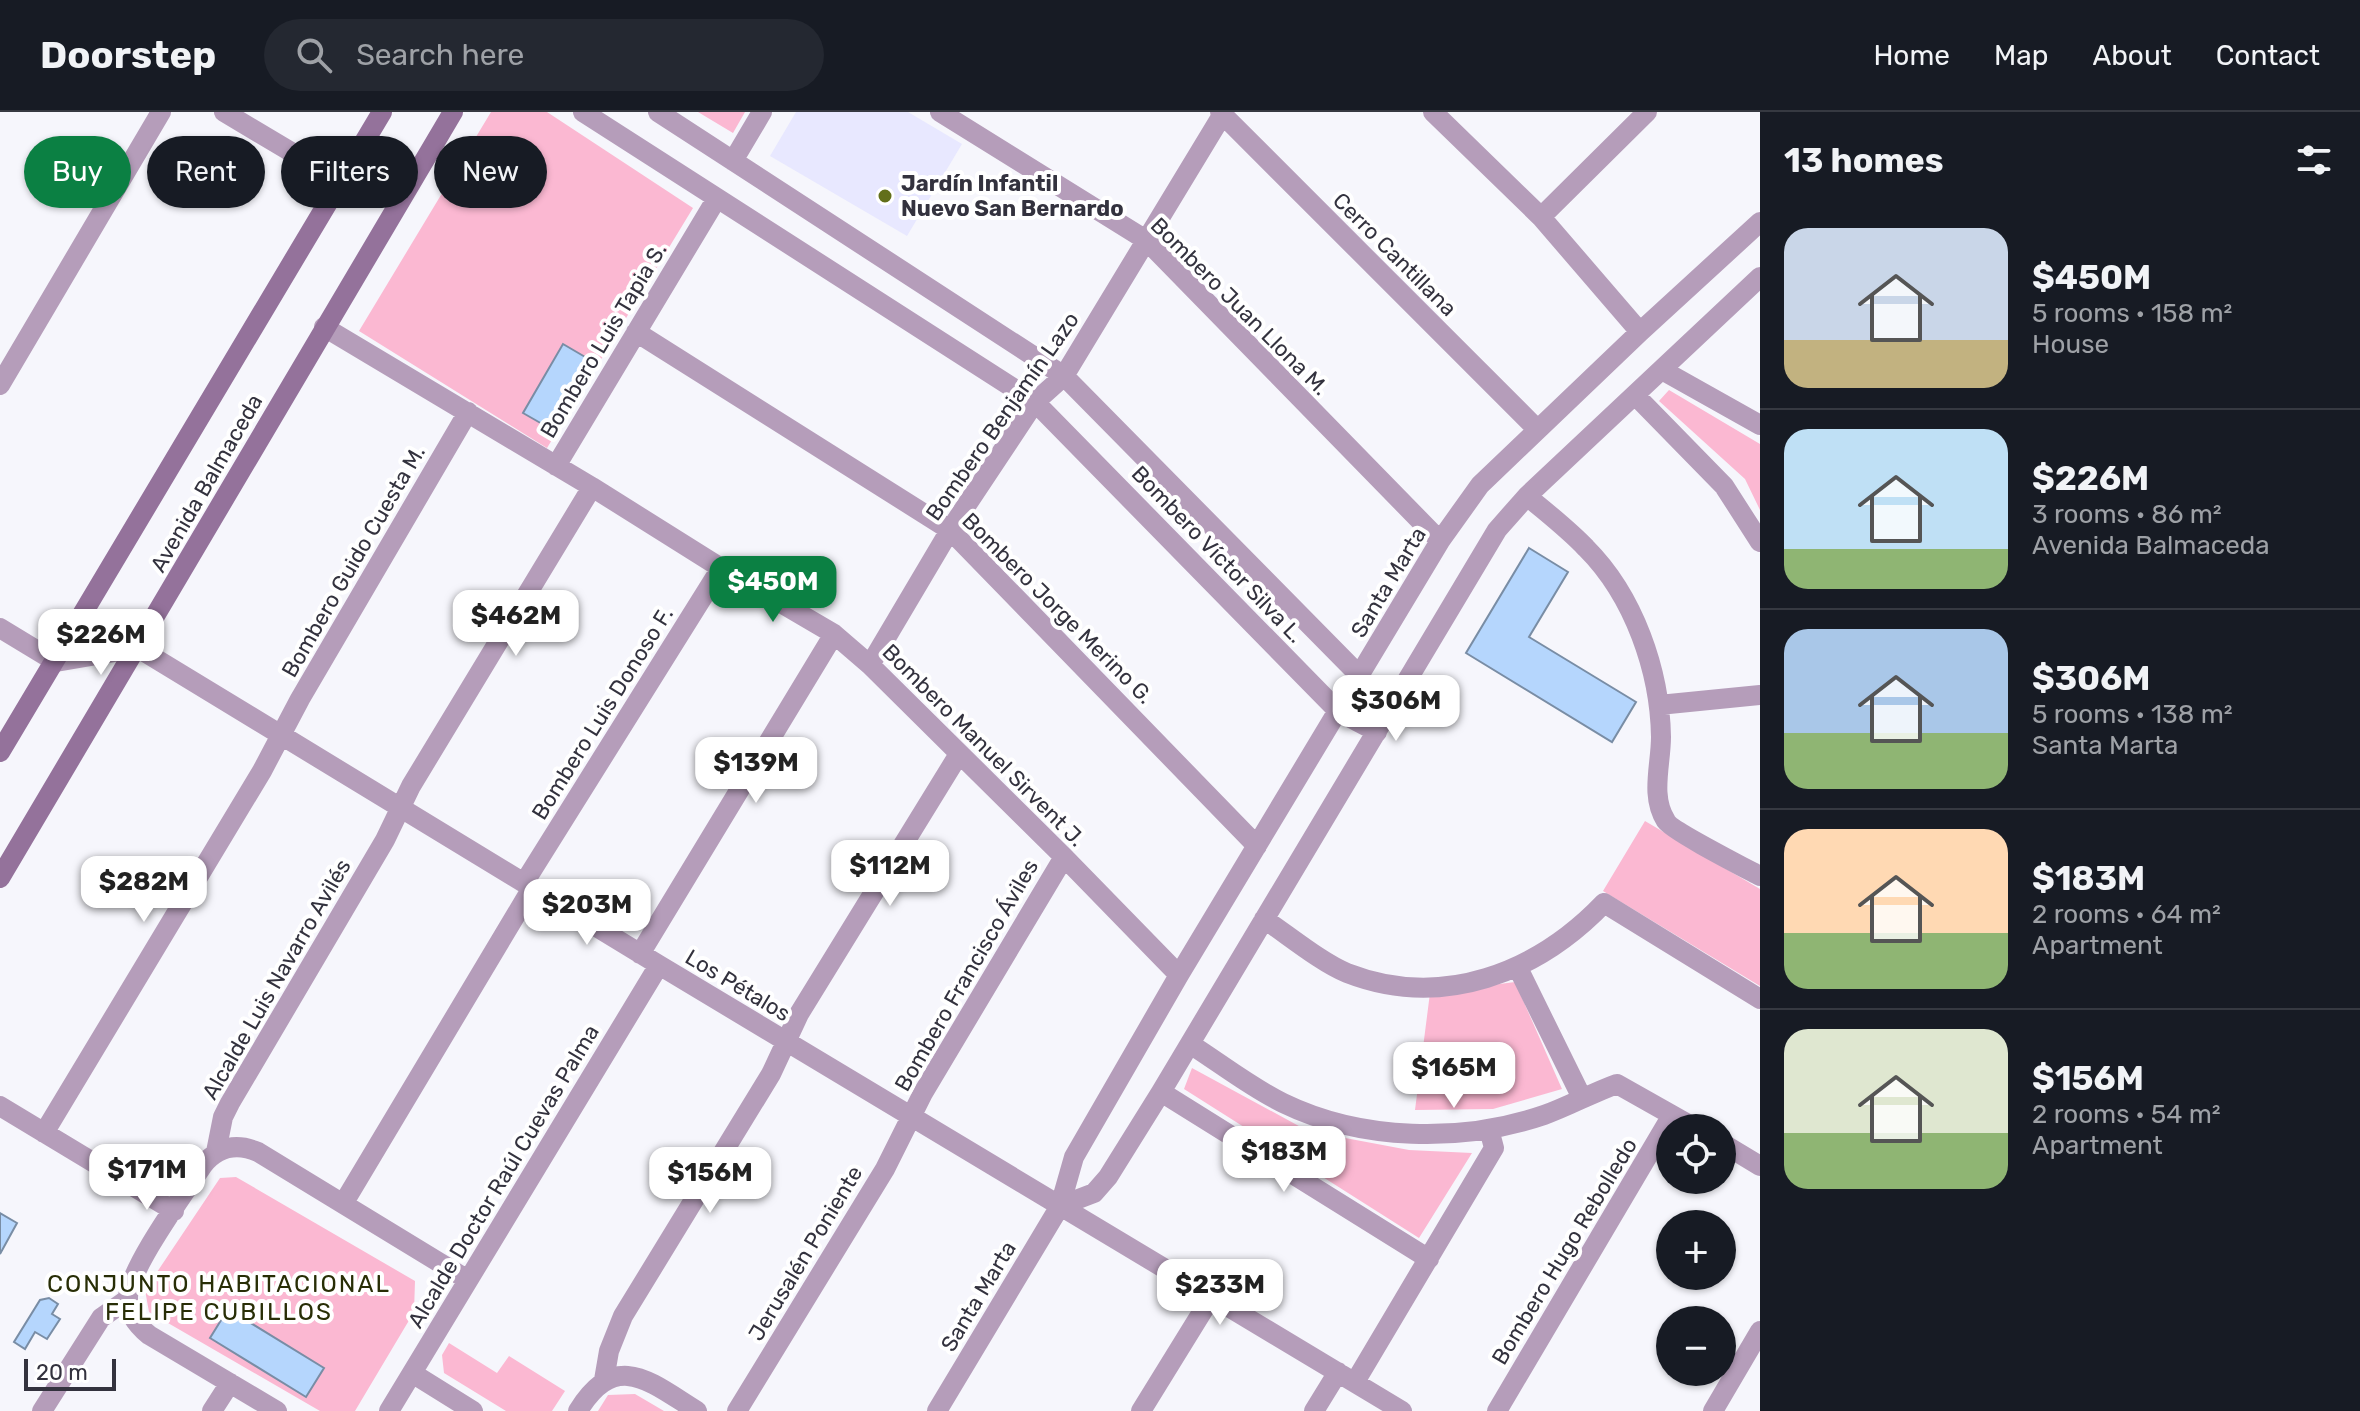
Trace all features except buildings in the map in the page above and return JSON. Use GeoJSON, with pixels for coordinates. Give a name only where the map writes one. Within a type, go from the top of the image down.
{"type":"FeatureCollection","features":[{"type":"Feature","properties":{"kind":"street"},"geometry":{"type":"LineString","coordinates":[[0,385],[161,112]]}},
{"type":"Feature","properties":{"kind":"street"},"geometry":{"type":"LineString","coordinates":[[224,112],[281,146]]}},
{"type":"Feature","properties":{"kind":"street","name":"Avenida Balmaceda"},"geometry":{"type":"LineString","coordinates":[[367,136],[382,112]]}},
{"type":"Feature","properties":{"kind":"street","name":"Avenida Balmaceda"},"geometry":{"type":"LineString","coordinates":[[0,878],[453,112]]}},
{"type":"Feature","properties":{"kind":"street","name":"Bombero Víctor Silva L."},"geometry":{"type":"LineString","coordinates":[[583,112],[1035,402],[1339,712],[1377,732]]}},
{"type":"Feature","properties":{"kind":"street","name":"Bombero Víctor Silva L."},"geometry":{"type":"LineString","coordinates":[[658,112],[1064,376],[1360,676],[1377,732]]}},
{"type":"Feature","properties":{"kind":"street"},"geometry":{"type":"LineString","coordinates":[[733,161],[762,112]]}},
{"type":"Feature","properties":{"kind":"street","name":"Bombero Juan Llona M."},"geometry":{"type":"LineString","coordinates":[[940,112],[1146,240],[1440,541]]}},
{"type":"Feature","properties":{"kind":"street"},"geometry":{"type":"LineString","coordinates":[[1433,112],[1541,217],[1640,332]]}},
{"type":"Feature","properties":{"kind":"street"},"geometry":{"type":"LineString","coordinates":[[1541,217],[1647,112]]}},
{"type":"Feature","properties":{"kind":"street","name":"Bombero Benjamín Lazo"},"geometry":{"type":"LineString","coordinates":[[870,665],[950,530],[1035,402],[1064,376],[1222,113]]}},
{"type":"Feature","properties":{"kind":"street","name":"Cerro Cantillana"},"geometry":{"type":"LineString","coordinates":[[1222,113],[1537,429]]}},
{"type":"Feature","properties":{"kind":"street","name":"Bombero Luis Tapia S."},"geometry":{"type":"LineString","coordinates":[[556,466],[717,198]]}},
{"type":"Feature","properties":{"kind":"street","name":"Avenida Balmaceda"},"geometry":{"type":"LineString","coordinates":[[0,752],[324,208]]}},
{"type":"Feature","properties":{"kind":"street","name":"Santa Marta"},"geometry":{"type":"LineString","coordinates":[[937,1411],[1060,1206],[1074,1157],[1179,975],[1440,541],[1480,485],[1760,222]]}},
{"type":"Feature","properties":{"kind":"street"},"geometry":{"type":"LineString","coordinates":[[1060,1206],[1081,1200],[1101,1185],[1161,1092],[1497,530],[1527,496],[1760,277]]}},
{"type":"Feature","properties":{"kind":"street","name":"Bombero Manuel Sirvent J."},"geometry":{"type":"LineString","coordinates":[[324,327],[834,634],[870,665],[1179,975]]}},
{"type":"Feature","properties":{"kind":"street","name":"Bombero Jorge Merino G."},"geometry":{"type":"LineString","coordinates":[[636,332],[950,530],[1257,846]]}},
{"type":"Feature","properties":{"kind":"street"},"geometry":{"type":"LineString","coordinates":[[1662,370],[1760,425]]}},
{"type":"Feature","properties":{"kind":"street"},"geometry":{"type":"LineString","coordinates":[[1635,395],[1724,486],[1760,542]]}},
{"type":"Feature","properties":{"kind":"street","name":"Bombero Guido Cuesta M."},"geometry":{"type":"LineString","coordinates":[[44,1133],[262,771],[468,412]]}},
{"type":"Feature","properties":{"kind":"street"},"geometry":{"type":"LineString","coordinates":[[401,808],[411,786],[592,487]]}},
{"type":"Feature","properties":{"kind":"street"},"geometry":{"type":"LineString","coordinates":[[1527,496],[1587,549],[1609,576],[1642,638],[1659,705],[1661,751],[1656,798],[1667,824],[1760,876]]}},
{"type":"Feature","properties":{"kind":"street","name":"Bombero Luis Donoso F."},"geometry":{"type":"LineString","coordinates":[[343,1204],[528,885],[721,568]]}},
{"type":"Feature","properties":{"kind":"street"},"geometry":{"type":"LineString","coordinates":[[0,628],[56,662],[138,648]]}},
{"type":"Feature","properties":{"kind":"street"},"geometry":{"type":"LineString","coordinates":[[640,954],[834,634]]}},
{"type":"Feature","properties":{"kind":"street","name":"Los Pétalos"},"geometry":{"type":"LineString","coordinates":[[138,648],[640,954],[1402,1411]]}},
{"type":"Feature","properties":{"kind":"street"},"geometry":{"type":"LineString","coordinates":[[1659,705],[1760,695]]}},
{"type":"Feature","properties":{"kind":"street"},"geometry":{"type":"LineString","coordinates":[[604,1380],[609,1351],[623,1316],[771,1074],[799,1014],[959,754]]}},
{"type":"Feature","properties":{"kind":"street","name":"Alcalde Luis Navarro Avilés"},"geometry":{"type":"LineString","coordinates":[[42,1411],[101,1318],[128,1299],[133,1277],[203,1165],[216,1152],[223,1117],[230,1103],[401,808]]}},
{"type":"Feature","properties":{"kind":"street","name":"Bombero Francisco Áviles"},"geometry":{"type":"LineString","coordinates":[[911,1117],[1064,857]]}},
{"type":"Feature","properties":{"kind":"street"},"geometry":{"type":"LineString","coordinates":[[1264,919],[1344,972],[1390,985],[1433,987],[1478,981],[1518,968],[1563,942],[1604,903],[1760,999]]}},
{"type":"Feature","properties":{"kind":"street","name":"Alcalde Doctor Raúl Cuevas Palma"},"geometry":{"type":"LineString","coordinates":[[389,1411],[659,965]]}},
{"type":"Feature","properties":{"kind":"street"},"geometry":{"type":"LineString","coordinates":[[1518,968],[1582,1098]]}},
{"type":"Feature","properties":{"kind":"street"},"geometry":{"type":"LineString","coordinates":[[1190,1044],[1282,1103],[1330,1121],[1379,1132],[1432,1134],[1489,1129],[1544,1115],[1617,1084],[1670,1114]]}},
{"type":"Feature","properties":{"kind":"street"},"geometry":{"type":"LineString","coordinates":[[1161,1092],[1429,1259]]}},
{"type":"Feature","properties":{"kind":"street"},"geometry":{"type":"LineString","coordinates":[[0,1106],[174,1211]]}},
{"type":"Feature","properties":{"kind":"street","name":"Jerusalén Poniente"},"geometry":{"type":"LineString","coordinates":[[737,1411],[885,1169],[911,1117]]}},
{"type":"Feature","properties":{"kind":"street"},"geometry":{"type":"LineString","coordinates":[[1314,1411],[1346,1377],[1429,1259],[1494,1148],[1489,1129]]}},
{"type":"Feature","properties":{"kind":"street","name":"Bombero Hugo Rebolledo"},"geometry":{"type":"LineString","coordinates":[[1497,1411],[1656,1142]]}},
{"type":"Feature","properties":{"kind":"street"},"geometry":{"type":"LineString","coordinates":[[216,1152],[236,1146],[258,1152],[468,1280]]}},
{"type":"Feature","properties":{"kind":"street"},"geometry":{"type":"LineString","coordinates":[[1736,1151],[1760,1166]]}},
{"type":"Feature","properties":{"kind":"street"},"geometry":{"type":"LineString","coordinates":[[1141,1411],[1212,1296]]}},
{"type":"Feature","properties":{"kind":"street"},"geometry":{"type":"LineString","coordinates":[[128,1299],[135,1320],[149,1335],[277,1411]]}},
{"type":"Feature","properties":{"kind":"street"},"geometry":{"type":"LineString","coordinates":[[1713,1411],[1759,1337]]}},
{"type":"Feature","properties":{"kind":"street"},"geometry":{"type":"LineString","coordinates":[[412,1373],[473,1411]]}},
{"type":"Feature","properties":{"kind":"street"},"geometry":{"type":"LineString","coordinates":[[578,1411],[589,1393],[604,1380],[625,1375],[636,1376],[697,1411]]}},
{"type":"Feature","properties":{"kind":"street"},"geometry":{"type":"LineString","coordinates":[[212,1411],[230,1383]]}},
{"type":"Feature","properties":{"kind":"shaded area"},"geometry":{"type":"Polygon","coordinates":[[[491,112],[547,112],[693,208],[547,448],[359,331],[434,207],[547,208],[547,136],[477,136],[491,112]]]}},
{"type":"Feature","properties":{"kind":"shaded area"},"geometry":{"type":"Polygon","coordinates":[[[698,112],[745,112],[733,133],[698,112]]]}},
{"type":"Feature","properties":{"kind":"shaded area","name":"Jardín Infantil Nuevo San Bernardo"},"geometry":{"type":"Polygon","coordinates":[[[796,112],[908,112],[962,144],[907,236],[770,156],[796,112]]]}},
{"type":"Feature","properties":{"kind":"shaded area"},"geometry":{"type":"Polygon","coordinates":[[[1669,390],[1760,444],[1760,510],[1745,479],[1659,401],[1669,390]]]}},
{"type":"Feature","properties":{"kind":"shaded area"},"geometry":{"type":"Polygon","coordinates":[[[1645,821],[1760,889],[1760,986],[1603,891],[1645,821]]]}},
{"type":"Feature","properties":{"kind":"shaded area"},"geometry":{"type":"Polygon","coordinates":[[[1515,982],[1562,1089],[1493,1109],[1415,1110],[1430,993],[1515,982]]]}},
{"type":"Feature","properties":{"kind":"shaded area"},"geometry":{"type":"Polygon","coordinates":[[[1192,1068],[1308,1131],[1409,1150],[1472,1153],[1419,1238],[1184,1089],[1192,1068]]]}},
{"type":"Feature","properties":{"kind":"shaded area"},"geometry":{"type":"Polygon","coordinates":[[[236,1177],[415,1281],[414,1312],[355,1411],[320,1411],[149,1312],[145,1290],[220,1178],[236,1177]]]}},
{"type":"Feature","properties":{"kind":"shaded area"},"geometry":{"type":"Polygon","coordinates":[[[449,1343],[497,1373],[509,1356],[565,1391],[552,1411],[506,1411],[444,1373],[442,1355],[449,1343]]]}},
{"type":"Feature","properties":{"kind":"shaded area"},"geometry":{"type":"Polygon","coordinates":[[[635,1394],[664,1411],[598,1411],[608,1395],[635,1394]]]}},
{"type":"Feature","properties":{"kind":"place","name":"Jardín Infantil Nuevo San Bernardo"},"geometry":{"type":"Point","coordinates":[885,196]}},
{"type":"Feature","properties":{"kind":"district","name":"CONJUNTO HABITACIONAL FELIPE CUBILLOS"},"geometry":{"type":"Point","coordinates":[219,1298]}}]}
